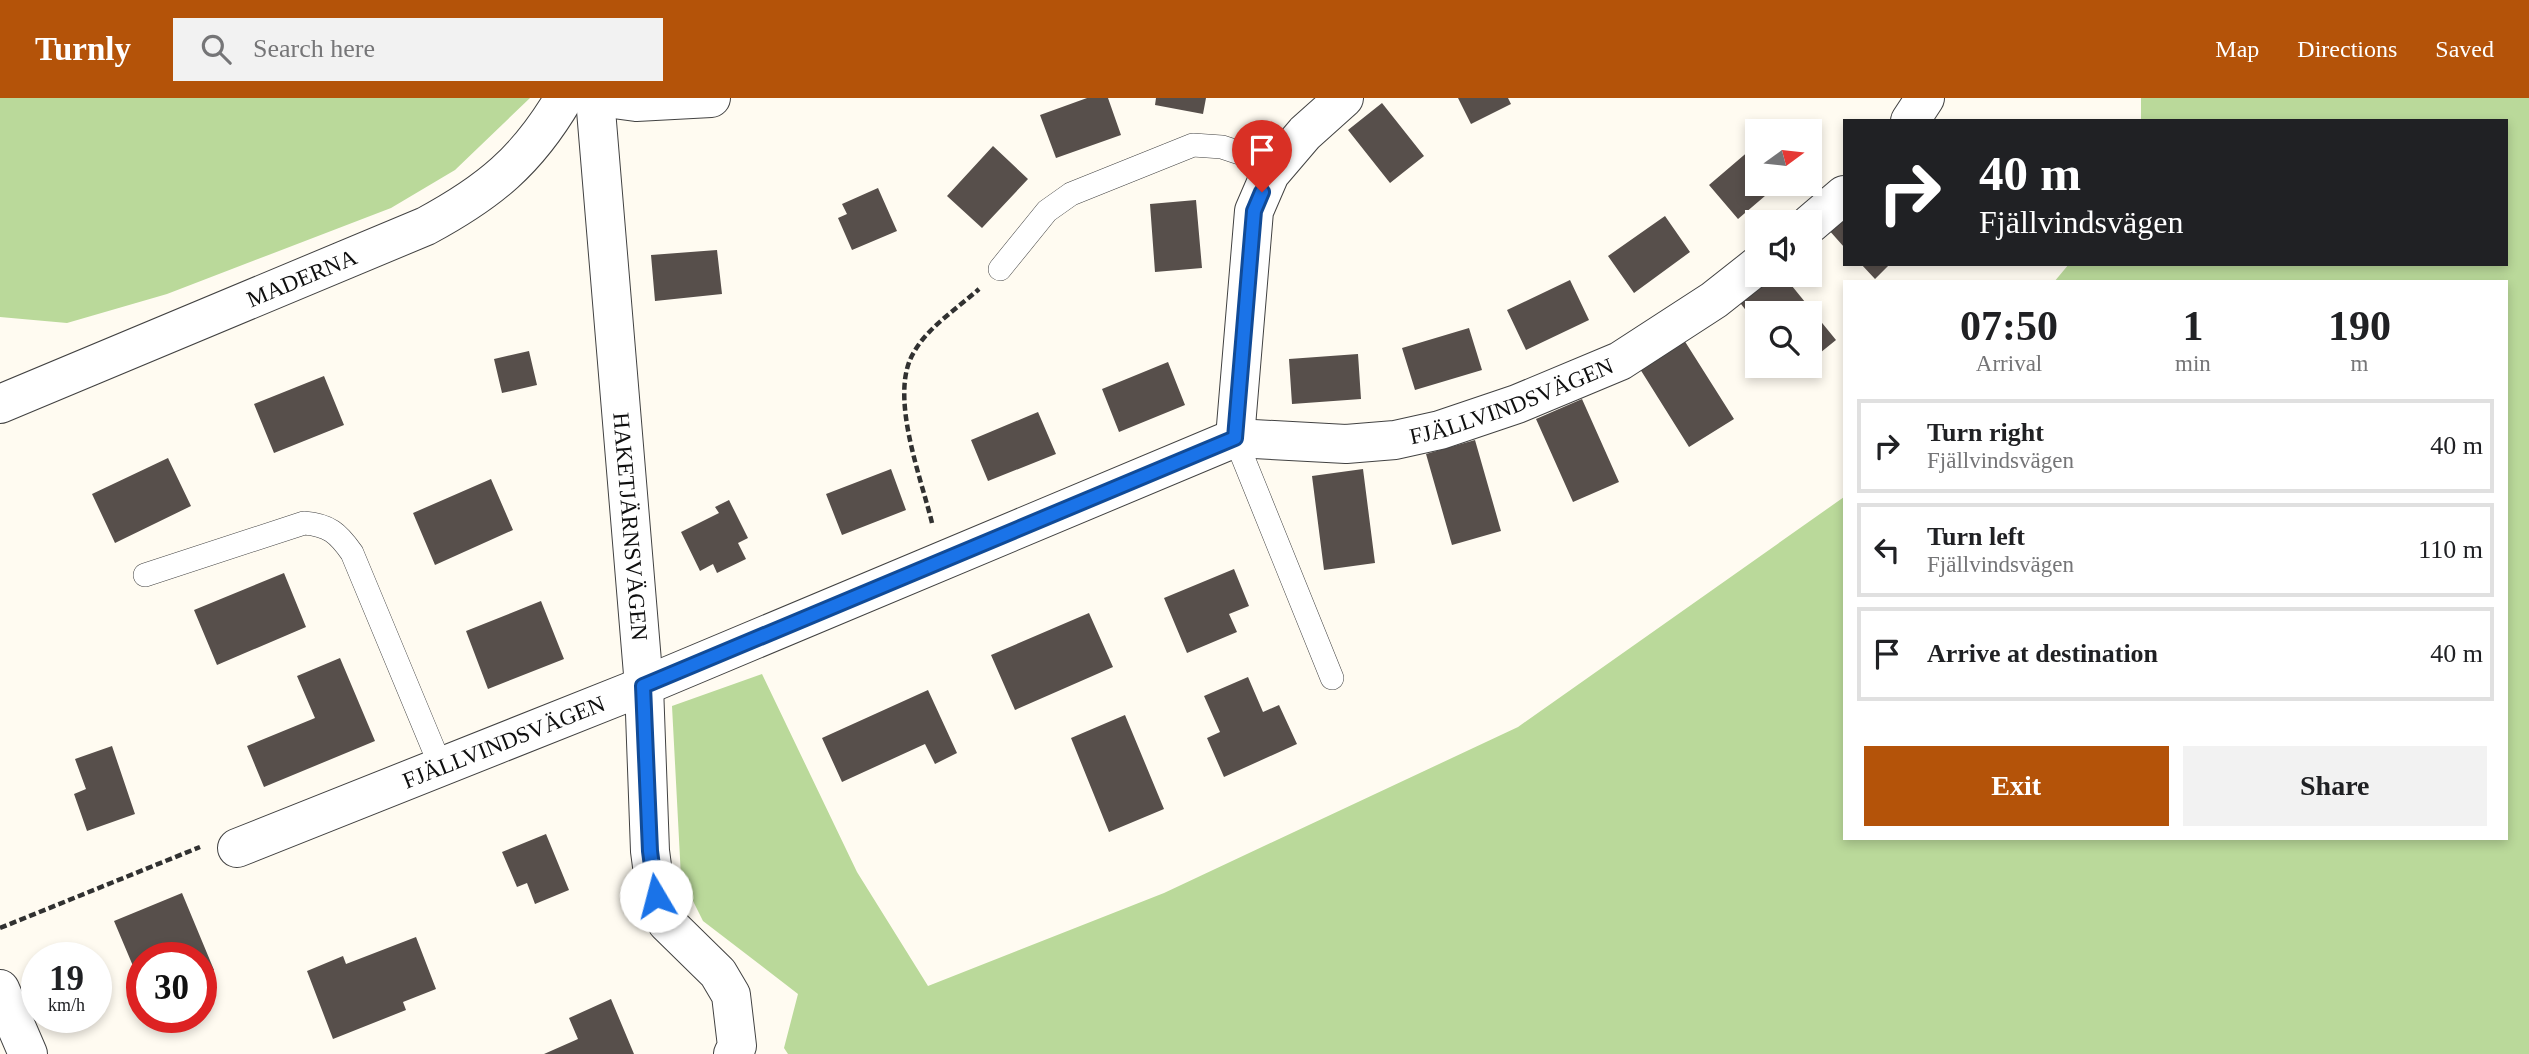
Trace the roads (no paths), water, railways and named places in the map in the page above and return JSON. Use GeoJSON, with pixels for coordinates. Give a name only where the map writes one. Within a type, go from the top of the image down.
{"type":"FeatureCollection","features":[{"type":"Feature","properties":{"kind":"street","name":"MADERNA"},"geometry":{"type":"LineString","coordinates":[[0,404],[414,231],[461,207],[507,173],[534,143],[564,98]]}},
{"type":"Feature","properties":{"kind":"street","name":"HAKETJÄRNSVÄGEN"},"geometry":{"type":"LineString","coordinates":[[595,98],[643,686],[650,851],[656,896],[667,923],[718,973],[731,995],[737,1046],[733,1054]]}},
{"type":"Feature","properties":{"kind":"street"},"geometry":{"type":"LineString","coordinates":[[606,98],[636,102],[712,98]]}},
{"type":"Feature","properties":{"kind":"street"},"geometry":{"type":"LineString","coordinates":[[1235,438],[1254,211],[1270,174],[1305,133],[1344,98]]}},
{"type":"Feature","properties":{"kind":"street"},"geometry":{"type":"LineString","coordinates":[[1911,119],[1925,98]]}},
{"type":"Feature","properties":{"kind":"street"},"geometry":{"type":"LineString","coordinates":[[1822,214],[1843,196]]}},
{"type":"Feature","properties":{"kind":"street","name":"FJÄLLVINDSVÄGEN"},"geometry":{"type":"LineString","coordinates":[[237,848],[643,686],[1235,438],[1346,444],[1395,440],[1440,430],[1517,404],[1620,361],[1714,300],[1745,275]]}},
{"type":"Feature","properties":{"kind":"street"},"geometry":{"type":"LineString","coordinates":[[0,989],[28,1054]]}},
{"type":"Feature","properties":{"kind":"lane"},"geometry":{"type":"LineString","coordinates":[[1000,269],[1047,211],[1071,194],[1193,145],[1222,147],[1246,155],[1270,174]]}},
{"type":"Feature","properties":{"kind":"lane"},"geometry":{"type":"LineString","coordinates":[[1235,438],[1332,678]]}},
{"type":"Feature","properties":{"kind":"lane"},"geometry":{"type":"LineString","coordinates":[[145,575],[304,523],[324,525],[339,534],[352,553],[441,767]]}}]}
